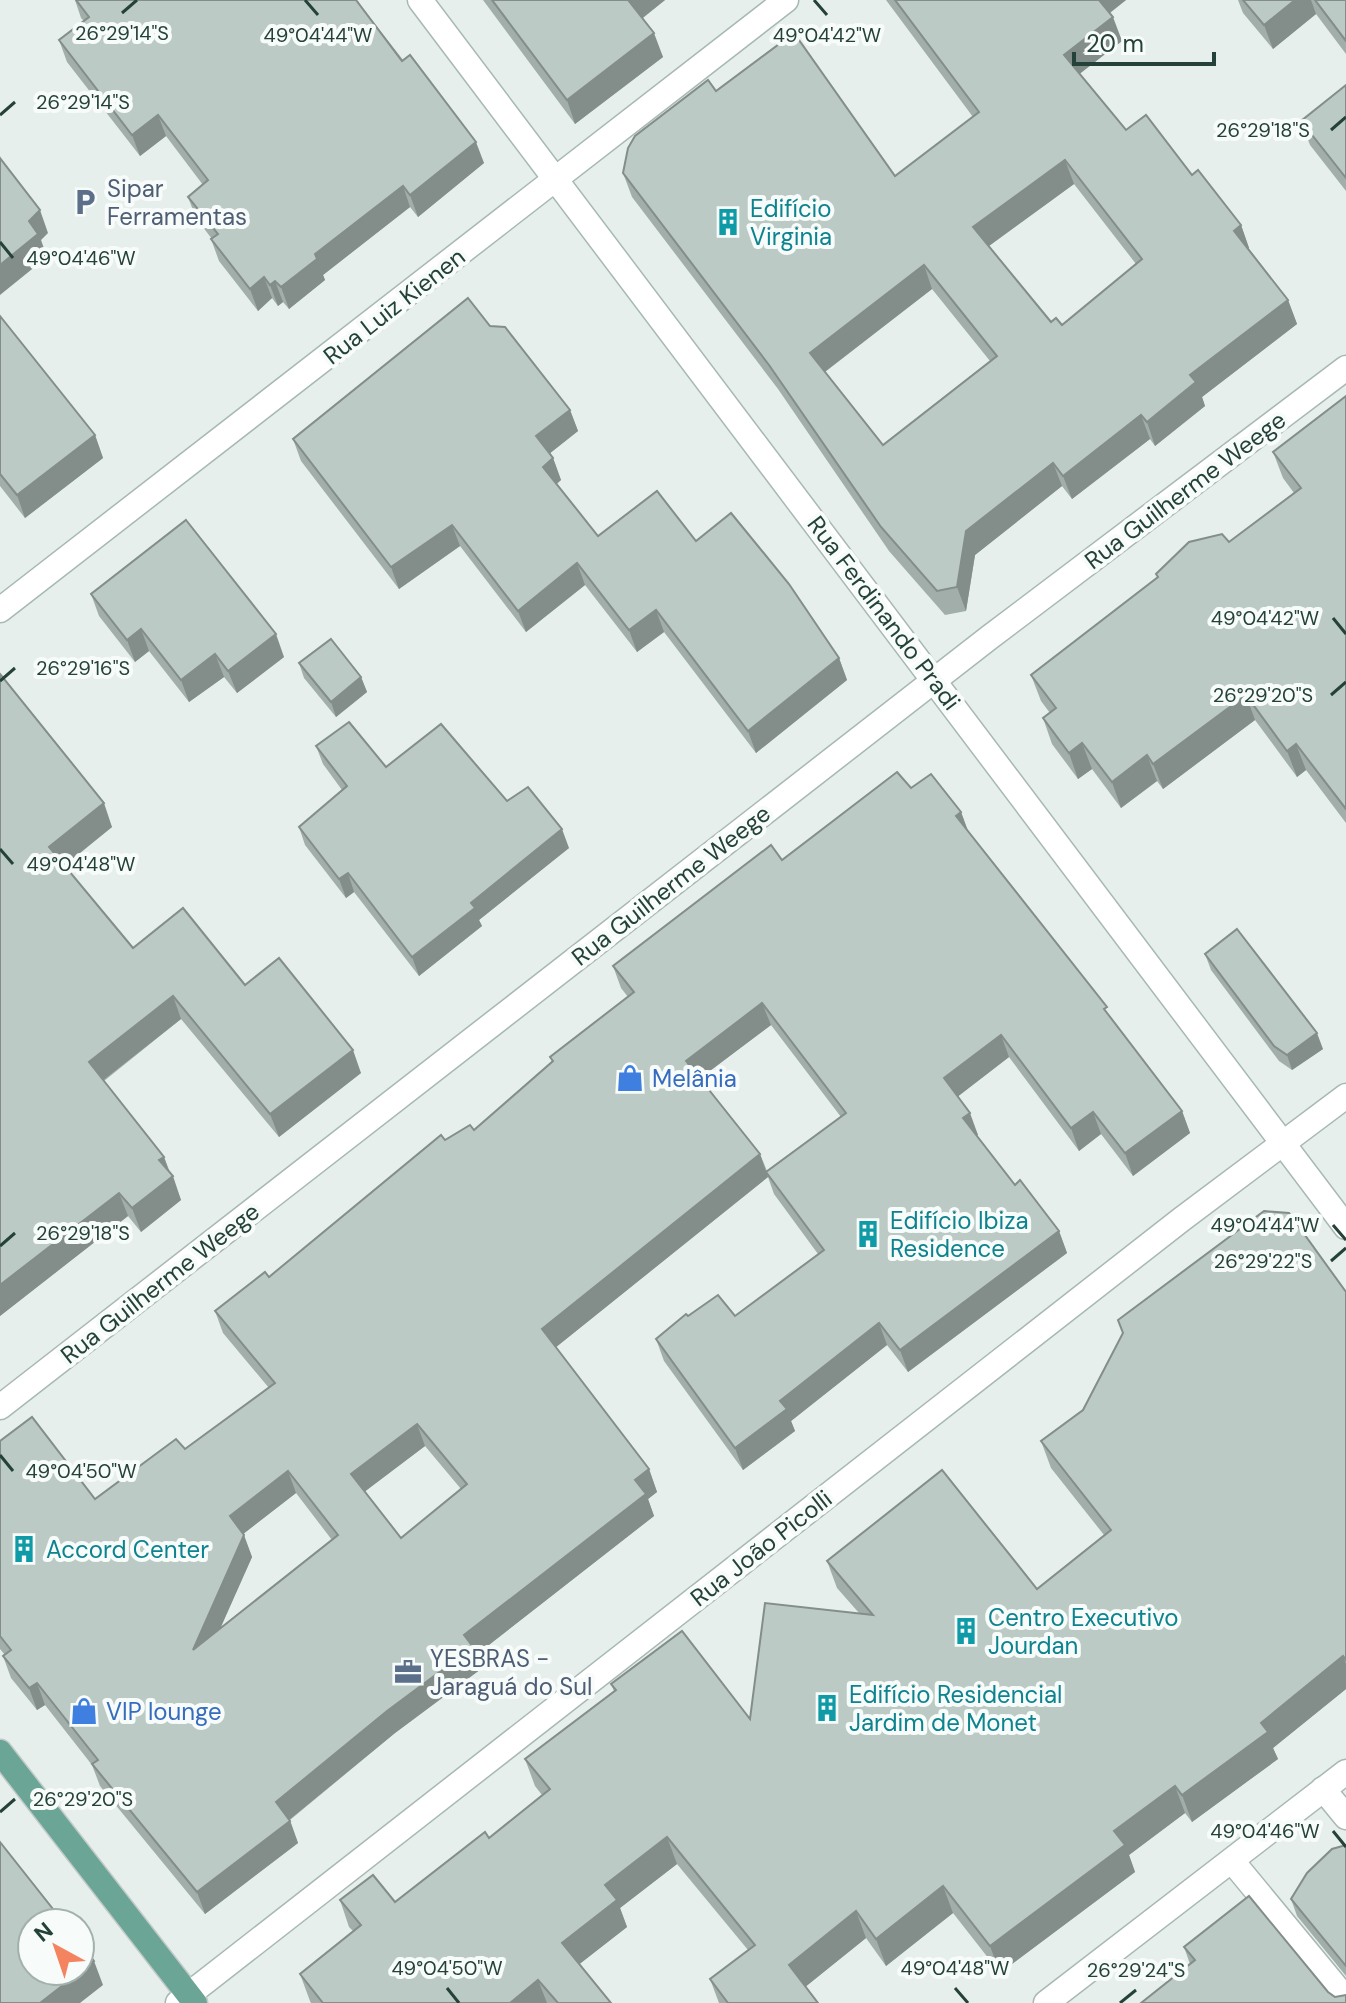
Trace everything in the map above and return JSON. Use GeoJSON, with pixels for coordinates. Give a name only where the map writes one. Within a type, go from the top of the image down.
{"type":"FeatureCollection","features":[{"type":"Feature","properties":{"kind":"main road"},"geometry":{"type":"LineString","coordinates":[[0,1752],[187,2000]]}},
{"type":"Feature","properties":{"kind":"street","name":"Rua Ferdinando Pradi"},"geometry":{"type":"LineString","coordinates":[[420,0],[558,178],[1346,1227]]}},
{"type":"Feature","properties":{"kind":"street","name":"Rua Luiz Kienen"},"geometry":{"type":"LineString","coordinates":[[0,610],[786,0]]}},
{"type":"Feature","properties":{"kind":"street","name":"Rua Guilherme Weege"},"geometry":{"type":"LineString","coordinates":[[0,1407],[934,681],[1346,368]]}},
{"type":"Feature","properties":{"kind":"street","name":"Rua João Picolli"},"geometry":{"type":"LineString","coordinates":[[187,2000],[1346,1096]]}},
{"type":"Feature","properties":{"kind":"street"},"geometry":{"type":"LineString","coordinates":[[1046,2003],[1346,1772]]}},
{"type":"Feature","properties":{"kind":"street"},"geometry":{"type":"LineString","coordinates":[[1323,1789],[1346,1817]]}},
{"type":"Feature","properties":{"kind":"street"},"geometry":{"type":"LineString","coordinates":[[1232,1861],[1346,1999]]}},
{"type":"Feature","properties":{"kind":"building"},"geometry":{"type":"Polygon","coordinates":[[[76,0],[356,0],[402,61],[410,55],[476,142],[410,195],[403,186],[315,254],[317,259],[281,287],[275,281],[270,285],[264,277],[250,289],[211,239],[218,234],[188,197],[208,180],[158,115],[132,135],[59,40],[89,17],[76,0]]]}},
{"type":"Feature","properties":{"kind":"building"},"geometry":{"type":"Polygon","coordinates":[[[492,0],[628,0],[654,33],[567,100],[492,0]]]}},
{"type":"Feature","properties":{"kind":"building"},"geometry":{"type":"Polygon","coordinates":[[[895,0],[1099,0],[1113,17],[1064,55],[1126,130],[1146,115],[1192,175],[1198,170],[1241,225],[1234,231],[1288,300],[1190,375],[1196,382],[1147,422],[1141,415],[1063,476],[1053,463],[966,531],[957,587],[937,591],[881,527],[769,365],[623,173],[628,148],[635,136],[708,80],[716,91],[794,33],[895,176],[979,112],[895,0]],[[1065,160],[973,227],[1051,322],[1056,318],[1062,325],[1142,259],[1065,160]],[[924,265],[810,353],[883,445],[997,356],[924,265]]]}},
{"type":"Feature","properties":{"kind":"building"},"geometry":{"type":"Polygon","coordinates":[[[1243,0],[1295,0],[1264,25],[1243,0]]]}},
{"type":"Feature","properties":{"kind":"building"},"geometry":{"type":"Polygon","coordinates":[[[1315,0],[1346,0],[1346,41],[1315,0]]]}},
{"type":"Feature","properties":{"kind":"building"},"geometry":{"type":"Polygon","coordinates":[[[1346,85],[1346,178],[1301,121],[1346,85]]]}},
{"type":"Feature","properties":{"kind":"building"},"geometry":{"type":"Polygon","coordinates":[[[0,158],[40,210],[29,221],[38,234],[0,265],[0,158]]]}},
{"type":"Feature","properties":{"kind":"building"},"geometry":{"type":"Polygon","coordinates":[[[468,298],[490,326],[505,327],[570,410],[536,436],[553,458],[543,467],[598,536],[657,491],[696,541],[731,513],[789,584],[839,658],[748,731],[656,610],[629,630],[577,563],[518,611],[452,525],[391,567],[293,439],[468,298]]]}},
{"type":"Feature","properties":{"kind":"building"},"geometry":{"type":"Polygon","coordinates":[[[0,316],[95,435],[17,495],[0,474],[0,316]]]}},
{"type":"Feature","properties":{"kind":"building"},"geometry":{"type":"Polygon","coordinates":[[[1346,396],[1346,809],[1296,744],[1287,751],[1246,695],[1153,764],[1147,755],[1112,782],[1082,743],[1069,753],[1043,718],[1056,708],[1031,675],[1158,577],[1156,574],[1189,542],[1222,534],[1229,542],[1301,488],[1273,452],[1346,396]]]}},
{"type":"Feature","properties":{"kind":"building"},"geometry":{"type":"Polygon","coordinates":[[[186,520],[276,634],[228,671],[215,654],[181,680],[141,629],[127,640],[91,594],[186,520]]]}},
{"type":"Feature","properties":{"kind":"building"},"geometry":{"type":"Polygon","coordinates":[[[331,639],[361,677],[331,702],[299,663],[331,639]]]}},
{"type":"Feature","properties":{"kind":"building"},"geometry":{"type":"Polygon","coordinates":[[[0,674],[104,803],[49,847],[133,948],[183,908],[245,985],[279,958],[353,1050],[270,1114],[173,996],[89,1062],[164,1157],[159,1160],[173,1176],[132,1208],[119,1193],[0,1285],[0,674]]]}},
{"type":"Feature","properties":{"kind":"building"},"geometry":{"type":"Polygon","coordinates":[[[349,722],[386,767],[441,724],[507,801],[528,787],[562,829],[471,903],[475,908],[412,957],[348,873],[339,879],[299,827],[347,786],[316,746],[349,722]]]}},
{"type":"Feature","properties":{"kind":"building"},"geometry":{"type":"Polygon","coordinates":[[[897,772],[911,788],[931,774],[961,812],[956,816],[1107,1007],[1104,1009],[1182,1111],[1125,1153],[1093,1112],[1071,1128],[1001,1035],[944,1078],[970,1113],[963,1118],[1015,1185],[1020,1180],[1059,1231],[900,1350],[879,1323],[780,1401],[787,1409],[735,1448],[656,1339],[686,1314],[688,1316],[718,1295],[735,1316],[824,1250],[766,1172],[846,1113],[762,1003],[686,1061],[760,1154],[542,1329],[649,1469],[635,1480],[646,1494],[464,1635],[473,1647],[387,1711],[276,1802],[290,1821],[197,1892],[92,1764],[98,1760],[37,1683],[29,1688],[3,1656],[11,1650],[0,1636],[0,1441],[32,1417],[95,1499],[176,1439],[185,1449],[275,1383],[215,1311],[265,1272],[269,1277],[441,1135],[445,1140],[470,1125],[474,1130],[553,1061],[550,1057],[634,992],[613,966],[771,845],[782,860],[897,772]],[[417,1424],[351,1474],[401,1538],[467,1484],[417,1424]],[[288,1471],[230,1516],[244,1535],[193,1650],[338,1535],[288,1471]]]}},
{"type":"Feature","properties":{"kind":"building"},"geometry":{"type":"Polygon","coordinates":[[[1237,929],[1317,1033],[1287,1055],[1274,1046],[1205,954],[1237,929]]]}},
{"type":"Feature","properties":{"kind":"building"},"geometry":{"type":"Polygon","coordinates":[[[1264,1211],[1289,1213],[1346,1292],[1346,1660],[1343,1656],[1261,1723],[1268,1732],[1182,1795],[1175,1786],[1114,1831],[1125,1845],[990,1946],[943,1886],[876,1939],[856,1911],[789,1965],[818,2003],[728,2003],[710,1979],[755,1945],[667,1837],[605,1885],[617,1900],[562,1943],[611,2003],[558,2003],[538,1980],[510,2003],[323,2003],[300,1974],[361,1925],[340,1900],[373,1875],[395,1902],[485,1832],[489,1838],[550,1789],[525,1759],[616,1690],[611,1684],[682,1631],[750,1719],[765,1603],[873,1615],[827,1561],[942,1470],[1037,1589],[1111,1530],[1041,1441],[1083,1410],[1123,1333],[1118,1320],[1264,1211]]]}},
{"type":"Feature","properties":{"kind":"building"},"geometry":{"type":"Polygon","coordinates":[[[0,1842],[51,1907],[16,1907],[16,1987],[61,1987],[40,2003],[0,2003],[0,1842]]]}},
{"type":"Feature","properties":{"kind":"building"},"geometry":{"type":"Polygon","coordinates":[[[1346,1845],[1346,1966],[1291,1899],[1307,1873],[1332,1849],[1346,1845]]]}},
{"type":"Feature","properties":{"kind":"building"},"geometry":{"type":"Polygon","coordinates":[[[1249,1896],[1328,1992],[1335,1997],[1346,1995],[1346,2003],[1141,2003],[1195,1960],[1184,1947],[1249,1896]]]}},
{"type":"Feature","properties":{"kind":"place","name":"Sipar Ferramentas"},"geometry":{"type":"Point","coordinates":[85,202]}},
{"type":"Feature","properties":{"kind":"place","name":"Edifício Virginia"},"geometry":{"type":"Point","coordinates":[728,222]}},
{"type":"Feature","properties":{"kind":"place","name":"Melânia"},"geometry":{"type":"Point","coordinates":[630,1078]}},
{"type":"Feature","properties":{"kind":"place","name":"Edifício Ibiza Residence"},"geometry":{"type":"Point","coordinates":[868,1234]}},
{"type":"Feature","properties":{"kind":"place","name":"Accord Center"},"geometry":{"type":"Point","coordinates":[24,1549]}},
{"type":"Feature","properties":{"kind":"place","name":"Centro Executivo Jourdan"},"geometry":{"type":"Point","coordinates":[966,1631]}},
{"type":"Feature","properties":{"kind":"place","name":"YESBRAS - Jaraguá do Sul"},"geometry":{"type":"Point","coordinates":[408,1672]}},
{"type":"Feature","properties":{"kind":"place","name":"Edifício Residencial Jardim de Monet"},"geometry":{"type":"Point","coordinates":[827,1708]}},
{"type":"Feature","properties":{"kind":"place","name":"VIP lounge"},"geometry":{"type":"Point","coordinates":[84,1711]}}]}
